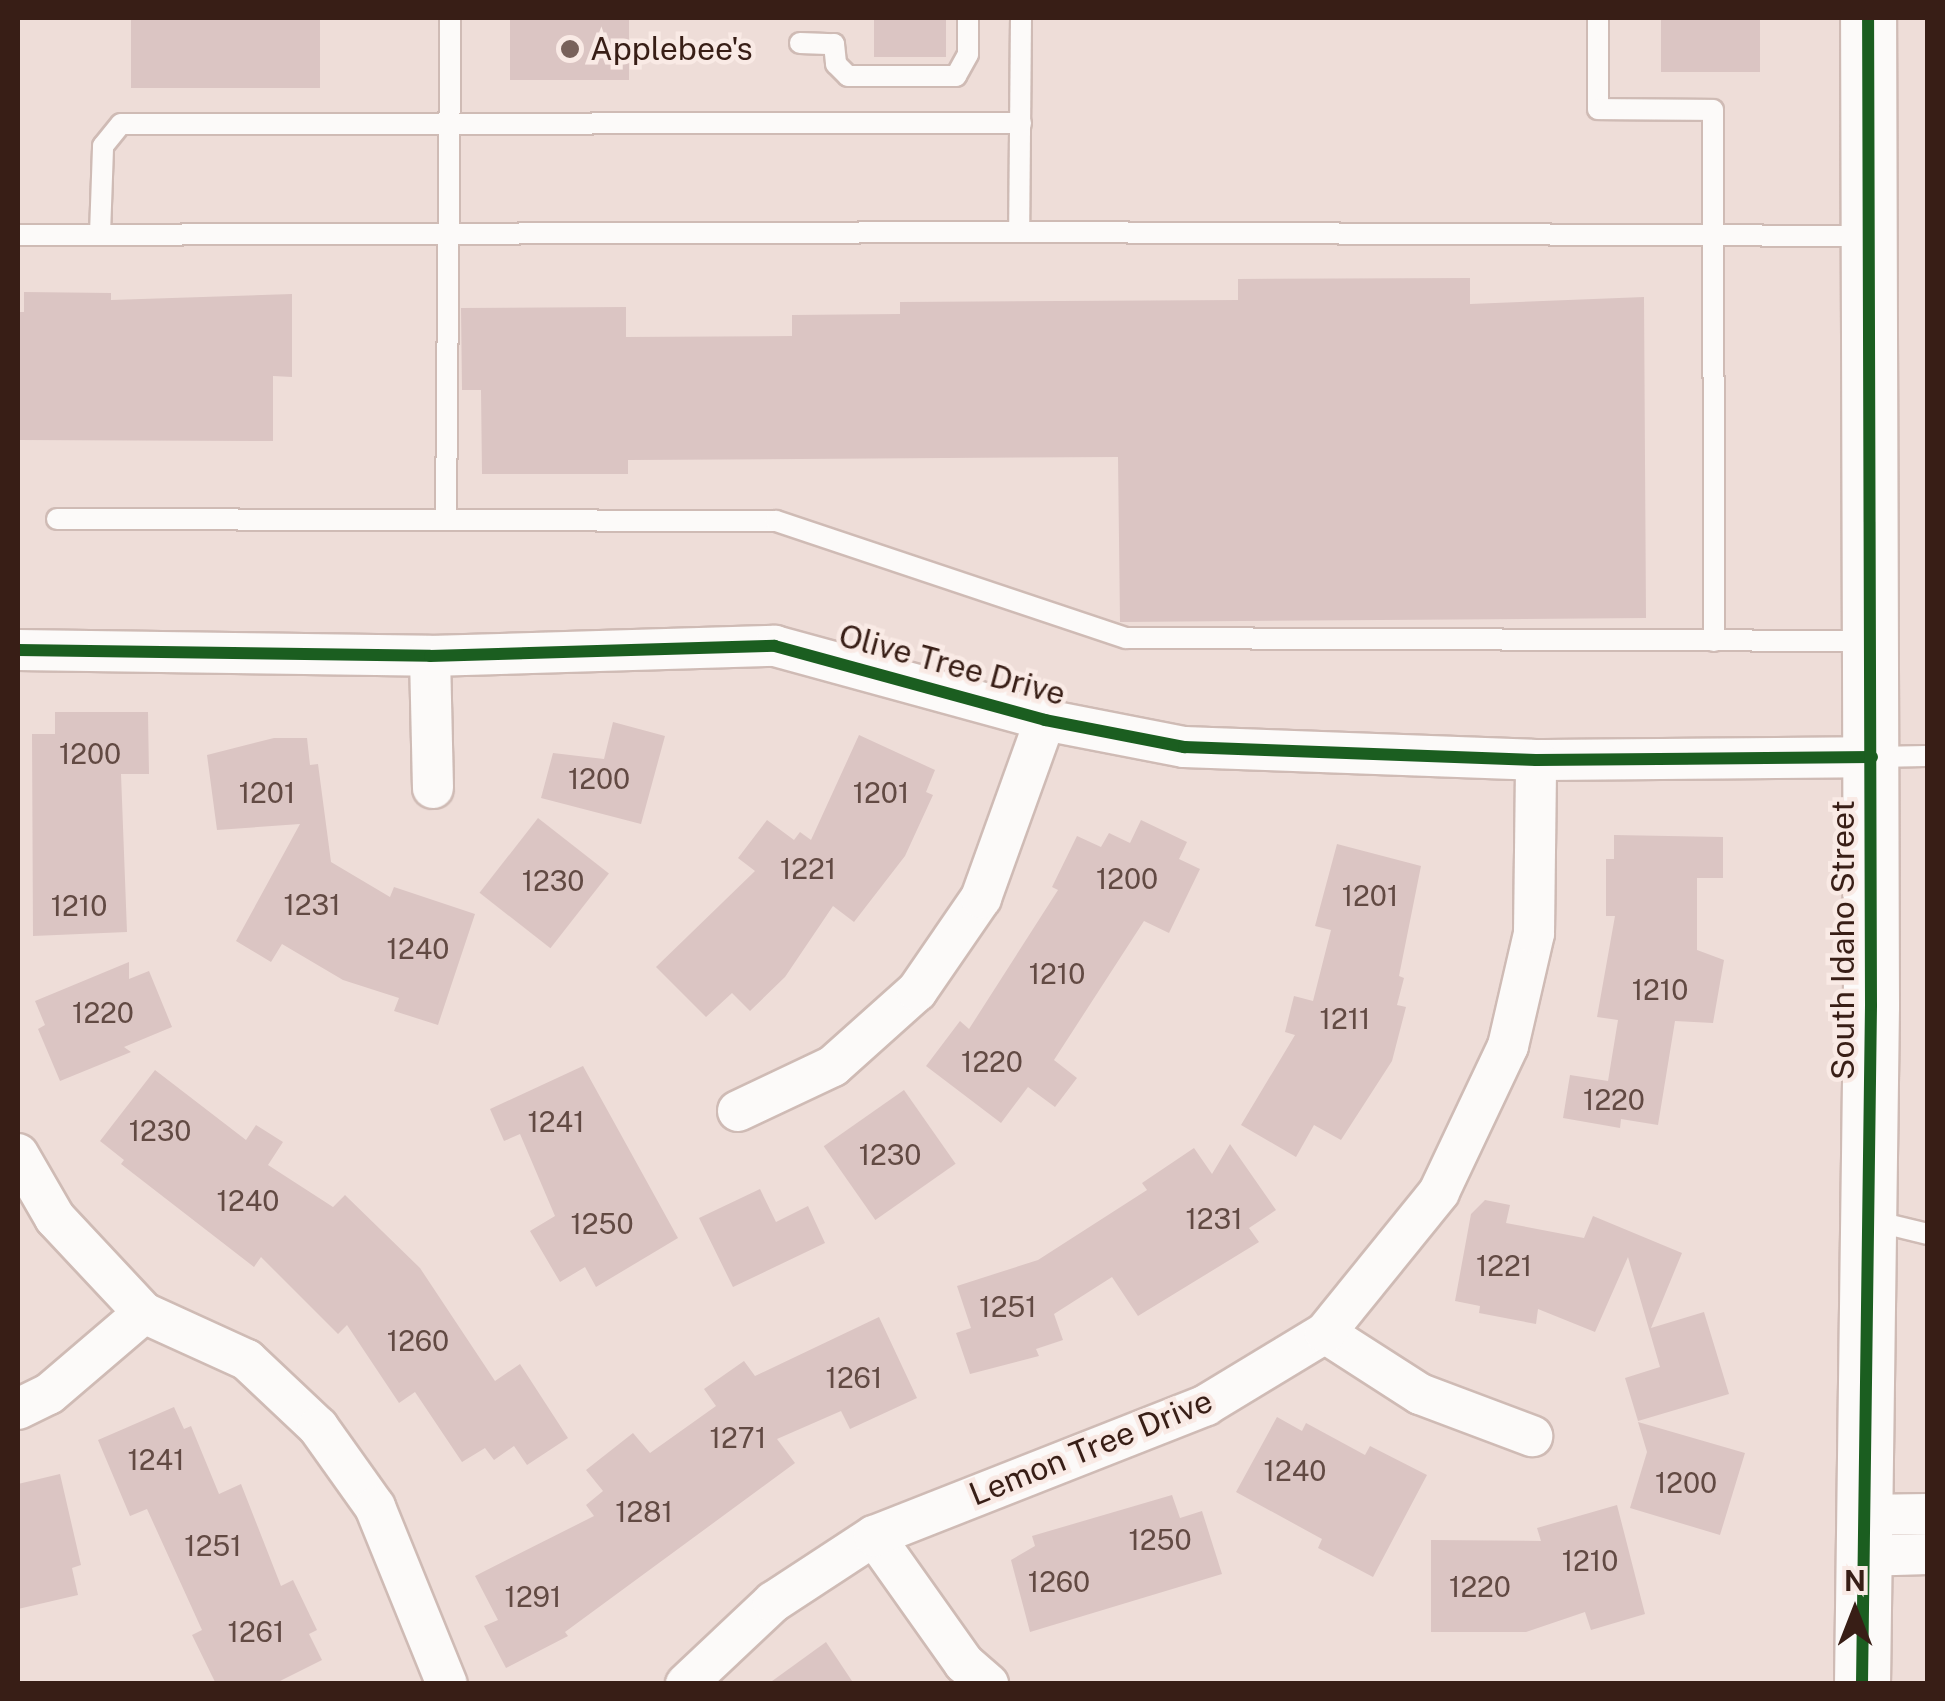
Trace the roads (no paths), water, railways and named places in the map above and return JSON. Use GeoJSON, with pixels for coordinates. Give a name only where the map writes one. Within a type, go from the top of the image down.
{"type":"FeatureCollection","features":[{"type":"Feature","properties":{"kind":"main road","name":"South Idaho Street"},"geometry":{"type":"LineString","coordinates":[[1862,1684],[1872,757],[1868,18]]}},
{"type":"Feature","properties":{"kind":"street","name":"Olive Tree Drive"},"geometry":{"type":"LineString","coordinates":[[18,650],[430,656],[774,646],[1045,720],[1184,746],[1536,760],[1872,757]]}},
{"type":"Feature","properties":{"kind":"street"},"geometry":{"type":"LineString","coordinates":[[430,656],[433,788]]}},
{"type":"Feature","properties":{"kind":"street"},"geometry":{"type":"LineString","coordinates":[[738,1112],[834,1066],[918,990],[981,898],[1045,720]]}},
{"type":"Feature","properties":{"kind":"street","name":"Lemon Tree Drive"},"geometry":{"type":"LineString","coordinates":[[686,1684],[774,1602],[874,1536],[1206,1404],[1325,1333],[1439,1192],[1508,1046],[1534,934],[1536,760]]}},
{"type":"Feature","properties":{"kind":"street"},"geometry":{"type":"LineString","coordinates":[[18,1154],[55,1218],[144,1313],[247,1360],[318,1428],[375,1507],[447,1684]]}},
{"type":"Feature","properties":{"kind":"street"},"geometry":{"type":"LineString","coordinates":[[18,1410],[49,1394],[144,1313]]}},
{"type":"Feature","properties":{"kind":"street"},"geometry":{"type":"LineString","coordinates":[[1325,1333],[1420,1394],[1532,1436]]}},
{"type":"Feature","properties":{"kind":"street"},"geometry":{"type":"LineString","coordinates":[[1862,1536],[1928,1514]]}},
{"type":"Feature","properties":{"kind":"street"},"geometry":{"type":"LineString","coordinates":[[874,1536],[964,1663],[988,1684]]}},
{"type":"Feature","properties":{"kind":"street"},"geometry":{"type":"LineString","coordinates":[[1862,1536],[1928,1554]]}},
{"type":"Feature","properties":{"kind":"lane"},"geometry":{"type":"LineString","coordinates":[[446,517],[450,18]]}},
{"type":"Feature","properties":{"kind":"lane"},"geometry":{"type":"LineString","coordinates":[[800,44],[834,44],[836,64],[848,76],[956,76],[968,54],[968,18]]}},
{"type":"Feature","properties":{"kind":"lane"},"geometry":{"type":"LineString","coordinates":[[1020,232],[1021,18]]}},
{"type":"Feature","properties":{"kind":"lane"},"geometry":{"type":"LineString","coordinates":[[1598,18],[1598,109],[1713,110],[1714,641]]}},
{"type":"Feature","properties":{"kind":"lane"},"geometry":{"type":"LineString","coordinates":[[100,234],[103,146],[120,124],[1020,123]]}},
{"type":"Feature","properties":{"kind":"lane"},"geometry":{"type":"LineString","coordinates":[[18,235],[1020,232],[1871,236]]}},
{"type":"Feature","properties":{"kind":"lane"},"geometry":{"type":"LineString","coordinates":[[57,519],[446,517],[776,521],[1126,638],[1872,641]]}},
{"type":"Feature","properties":{"kind":"lane"},"geometry":{"type":"LineString","coordinates":[[1872,757],[1928,756]]}},
{"type":"Feature","properties":{"kind":"lane"},"geometry":{"type":"LineString","coordinates":[[1868,1219],[1928,1234]]}},
{"type":"Feature","properties":{"kind":"place","name":"Applebee's"},"geometry":{"type":"Point","coordinates":[570,49]}}]}
